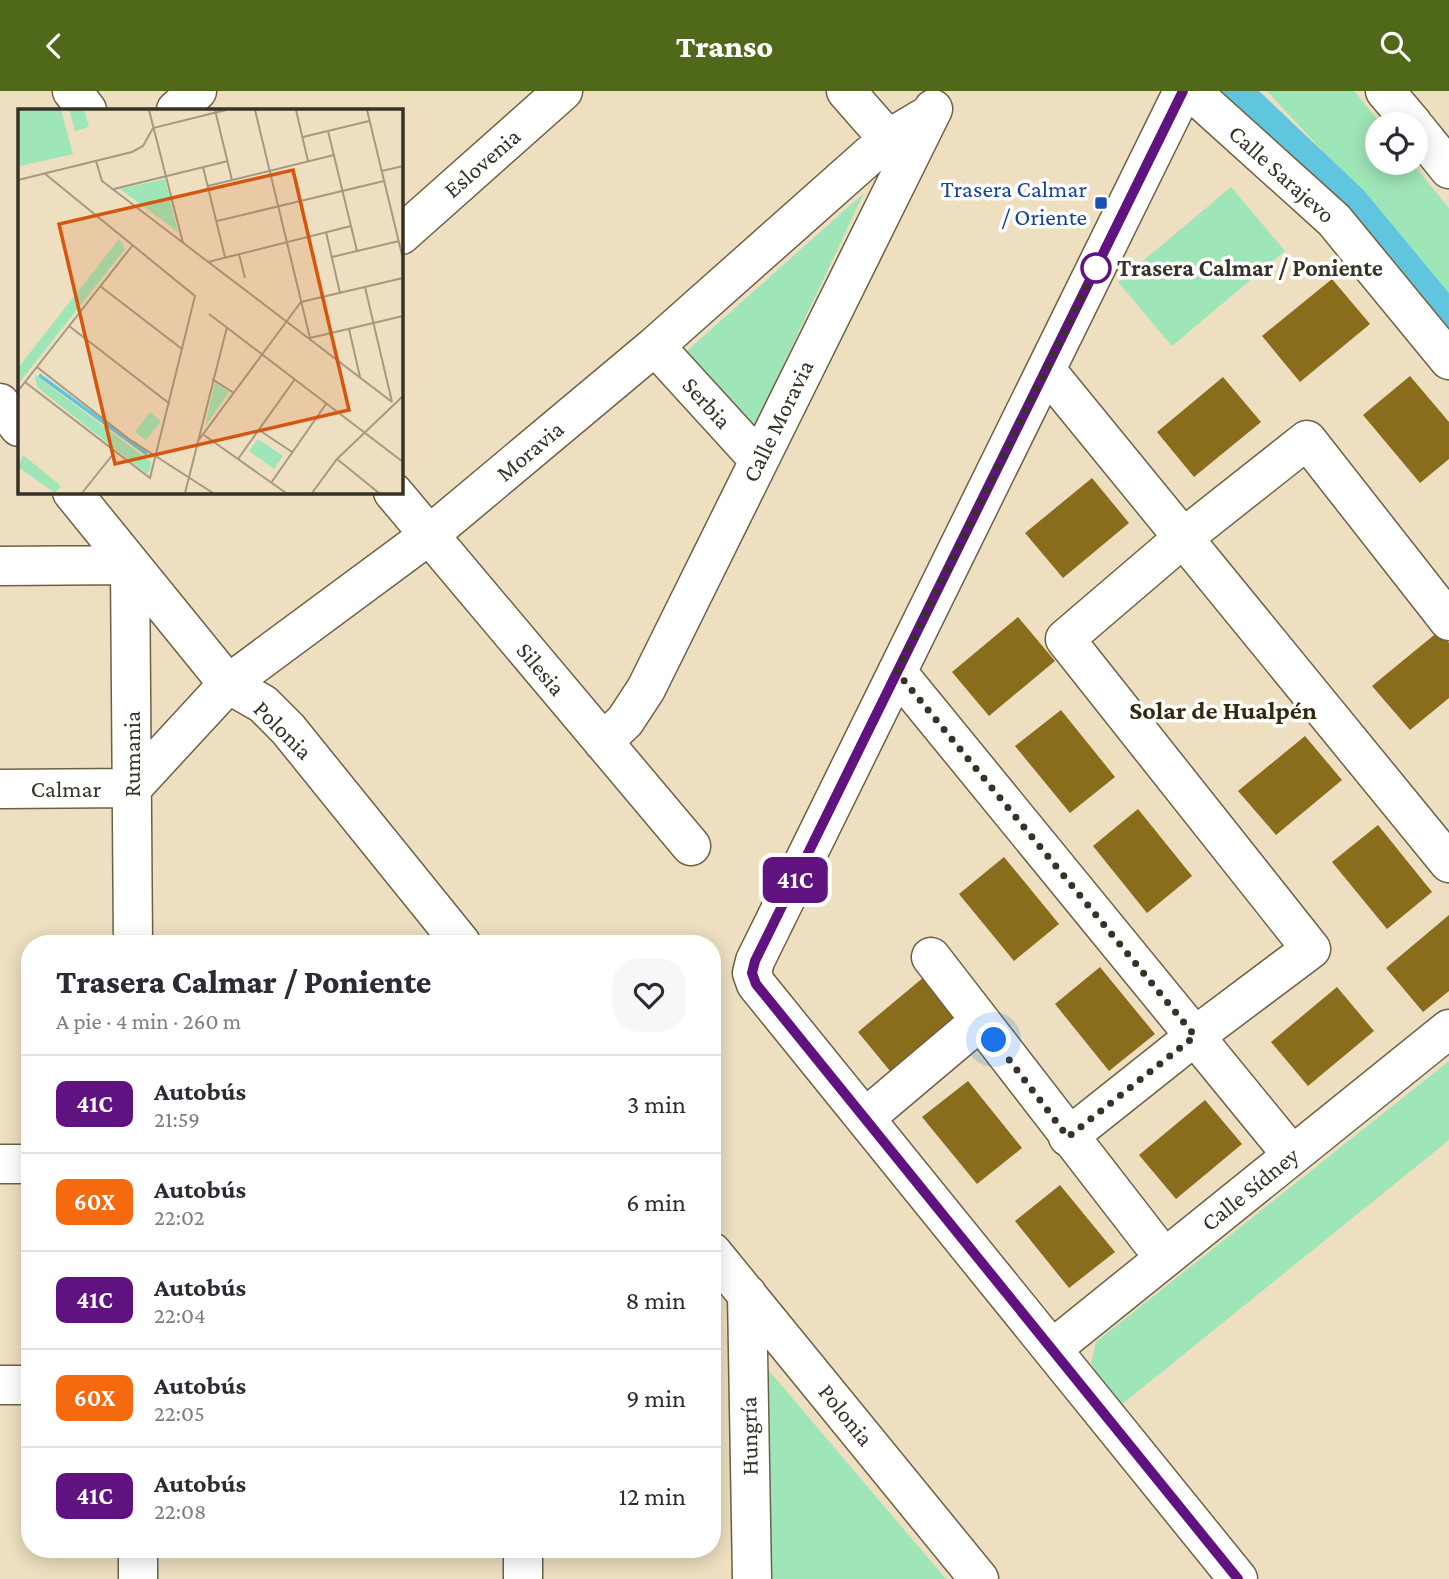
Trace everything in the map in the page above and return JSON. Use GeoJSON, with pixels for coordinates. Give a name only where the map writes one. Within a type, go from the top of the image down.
{"type":"FeatureCollection","features":[{"type":"Feature","properties":{"kind":"street"},"geometry":{"type":"LineString","coordinates":[[72,91],[86,109]]}},
{"type":"Feature","properties":{"kind":"street"},"geometry":{"type":"LineString","coordinates":[[177,109],[197,91]]}},
{"type":"Feature","properties":{"kind":"street"},"geometry":{"type":"LineString","coordinates":[[846,91],[888,138]]}},
{"type":"Feature","properties":{"kind":"street"},"geometry":{"type":"LineString","coordinates":[[1183,91],[755,961],[752,973],[756,984],[1238,1579]]}},
{"type":"Feature","properties":{"kind":"street","name":"Calle Sarajevo"},"geometry":{"type":"LineString","coordinates":[[1191,91],[1334,220],[1449,360]]}},
{"type":"Feature","properties":{"kind":"street"},"geometry":{"type":"LineString","coordinates":[[1385,91],[1433,145]]}},
{"type":"Feature","properties":{"kind":"street","name":"Eslovenia"},"geometry":{"type":"LineString","coordinates":[[402,234],[557,93]]}},
{"type":"Feature","properties":{"kind":"street","name":"Moravia"},"geometry":{"type":"LineString","coordinates":[[132,788],[228,684],[429,536],[655,345],[888,138],[936,103]]}},
{"type":"Feature","properties":{"kind":"street","name":"Calle Moravia"},"geometry":{"type":"LineString","coordinates":[[603,742],[625,721],[646,689],[936,103]]}},
{"type":"Feature","properties":{"kind":"street","name":"Serbia"},"geometry":{"type":"LineString","coordinates":[[655,345],[759,460]]}},
{"type":"Feature","properties":{"kind":"street"},"geometry":{"type":"LineString","coordinates":[[1046,370],[1449,863]]}},
{"type":"Feature","properties":{"kind":"street"},"geometry":{"type":"LineString","coordinates":[[0,403],[18,425]]}},
{"type":"Feature","properties":{"kind":"street"},"geometry":{"type":"LineString","coordinates":[[1068,1137],[1195,1036],[1311,949],[1065,639],[1183,538],[1307,440],[1449,621]]}},
{"type":"Feature","properties":{"kind":"street","name":"Polonia"},"geometry":{"type":"LineString","coordinates":[[73,493],[228,684],[263,704],[288,729],[455,935]]}},
{"type":"Feature","properties":{"kind":"street","name":"Silesia"},"geometry":{"type":"LineString","coordinates":[[394,493],[691,846]]}},
{"type":"Feature","properties":{"kind":"street"},"geometry":{"type":"LineString","coordinates":[[0,566],[130,565]]}},
{"type":"Feature","properties":{"kind":"street","name":"Rumania"},"geometry":{"type":"LineString","coordinates":[[130,565],[133,935]]}},
{"type":"Feature","properties":{"kind":"street"},"geometry":{"type":"LineString","coordinates":[[897,672],[1292,1155]]}},
{"type":"Feature","properties":{"kind":"street","name":"Calmar"},"geometry":{"type":"LineString","coordinates":[[0,789],[132,788]]}},
{"type":"Feature","properties":{"kind":"street"},"geometry":{"type":"LineString","coordinates":[[932,957],[1068,1137],[1151,1241]]}},
{"type":"Feature","properties":{"kind":"street"},"geometry":{"type":"LineString","coordinates":[[864,1118],[980,1021]]}},
{"type":"Feature","properties":{"kind":"street","name":"Calle Sídney"},"geometry":{"type":"LineString","coordinates":[[1052,1349],[1449,1029]]}},
{"type":"Feature","properties":{"kind":"street"},"geometry":{"type":"LineString","coordinates":[[0,1164],[21,1164]]}},
{"type":"Feature","properties":{"kind":"street","name":"Polonia"},"geometry":{"type":"LineString","coordinates":[[721,1263],[979,1579]]}},
{"type":"Feature","properties":{"kind":"street","name":"Hungría"},"geometry":{"type":"LineString","coordinates":[[747,1294],[752,1579]]}},
{"type":"Feature","properties":{"kind":"street"},"geometry":{"type":"LineString","coordinates":[[0,1385],[21,1385]]}},
{"type":"Feature","properties":{"kind":"street"},"geometry":{"type":"LineString","coordinates":[[138,1558],[138,1579]]}},
{"type":"Feature","properties":{"kind":"street"},"geometry":{"type":"LineString","coordinates":[[523,1558],[523,1579]]}},
{"type":"Feature","properties":{"kind":"green space"},"geometry":{"type":"Polygon","coordinates":[[[1267,91],[1354,91],[1371,112],[1365,112],[1365,175],[1422,175],[1449,208],[1449,299],[1365,197],[1267,91]]]}},
{"type":"Feature","properties":{"kind":"green space"},"geometry":{"type":"Polygon","coordinates":[[[1231,187],[1285,251],[1172,346],[1118,282],[1231,187]]]}},
{"type":"Feature","properties":{"kind":"green space"},"geometry":{"type":"Polygon","coordinates":[[[864,193],[749,437],[680,357],[864,193]]]}},
{"type":"Feature","properties":{"kind":"green space"},"geometry":{"type":"Polygon","coordinates":[[[1449,1061],[1449,1140],[1121,1405],[1091,1364],[1096,1342],[1449,1061]]]}},
{"type":"Feature","properties":{"kind":"green space"},"geometry":{"type":"Polygon","coordinates":[[[765,1366],[946,1579],[768,1579],[765,1366]]]}},
{"type":"Feature","properties":{"kind":"building"},"geometry":{"type":"Polygon","coordinates":[[[1332,279],[1370,324],[1300,382],[1262,336],[1332,279]]]}},
{"type":"Feature","properties":{"kind":"building"},"geometry":{"type":"Polygon","coordinates":[[[1410,376],[1449,422],[1449,459],[1420,483],[1363,415],[1410,376]]]}},
{"type":"Feature","properties":{"kind":"building"},"geometry":{"type":"Polygon","coordinates":[[[1223,377],[1261,422],[1194,477],[1157,432],[1223,377]]]}},
{"type":"Feature","properties":{"kind":"building"},"geometry":{"type":"Polygon","coordinates":[[[1092,478],[1129,523],[1063,578],[1025,533],[1092,478]]]}},
{"type":"Feature","properties":{"kind":"building"},"geometry":{"type":"Polygon","coordinates":[[[1018,617],[1055,661],[989,716],[952,672],[1018,617]]]}},
{"type":"Feature","properties":{"kind":"building"},"geometry":{"type":"Polygon","coordinates":[[[1439,631],[1449,643],[1449,698],[1410,730],[1372,686],[1439,631]]]}},
{"type":"Feature","properties":{"kind":"building"},"geometry":{"type":"Polygon","coordinates":[[[1061,710],[1115,777],[1070,813],[1015,746],[1061,710]]]}},
{"type":"Feature","properties":{"kind":"building"},"geometry":{"type":"Polygon","coordinates":[[[1305,736],[1342,780],[1276,835],[1238,791],[1305,736]]]}},
{"type":"Feature","properties":{"kind":"building"},"geometry":{"type":"Polygon","coordinates":[[[1138,809],[1192,876],[1147,913],[1093,846],[1138,809]]]}},
{"type":"Feature","properties":{"kind":"building"},"geometry":{"type":"Polygon","coordinates":[[[1378,825],[1432,892],[1387,929],[1332,862],[1378,825]]]}},
{"type":"Feature","properties":{"kind":"building"},"geometry":{"type":"Polygon","coordinates":[[[1004,857],[1059,924],[1014,961],[959,894],[1004,857]]]}},
{"type":"Feature","properties":{"kind":"building"},"geometry":{"type":"Polygon","coordinates":[[[1449,915],[1449,991],[1423,1012],[1386,968],[1449,915]]]}},
{"type":"Feature","properties":{"kind":"building"},"geometry":{"type":"Polygon","coordinates":[[[1100,967],[1155,1034],[1109,1071],[1055,1004],[1100,967]]]}},
{"type":"Feature","properties":{"kind":"building"},"geometry":{"type":"Polygon","coordinates":[[[924,977],[961,1022],[895,1077],[858,1032],[924,977]]]}},
{"type":"Feature","properties":{"kind":"building"},"geometry":{"type":"Polygon","coordinates":[[[1337,987],[1374,1031],[1308,1086],[1271,1042],[1337,987]]]}},
{"type":"Feature","properties":{"kind":"building"},"geometry":{"type":"Polygon","coordinates":[[[968,1081],[1022,1148],[977,1184],[922,1117],[968,1081]]]}},
{"type":"Feature","properties":{"kind":"building"},"geometry":{"type":"Polygon","coordinates":[[[1205,1100],[1242,1144],[1176,1199],[1139,1155],[1205,1100]]]}},
{"type":"Feature","properties":{"kind":"building"},"geometry":{"type":"Polygon","coordinates":[[[1060,1185],[1115,1252],[1069,1288],[1015,1221],[1060,1185]]]}},
{"type":"Feature","properties":{"kind":"waterway"},"geometry":{"type":"LineString","coordinates":[[1235,91],[1352,202],[1449,319]]}},
{"type":"Feature","properties":{"kind":"bus line","name":"41C"},"geometry":{"type":"LineString","coordinates":[[1183,91],[752,967],[752,973],[756,984],[1238,1579]]}},
{"type":"Feature","properties":{"kind":"place","name":"Trasera Calmar / Oriente"},"geometry":{"type":"Point","coordinates":[1101,203]}},
{"type":"Feature","properties":{"kind":"place","name":"Trasera Calmar / Poniente"},"geometry":{"type":"Point","coordinates":[1096,268]}},
{"type":"Feature","properties":{"kind":"district","name":"Solar de Hualpén"},"geometry":{"type":"Point","coordinates":[1223,710]}},
{"type":"Feature","properties":{"kind":"route"},"geometry":{"type":"LineString","coordinates":[[994,1040],[1068,1137],[1195,1036],[897,672],[1096,268]]}}]}
